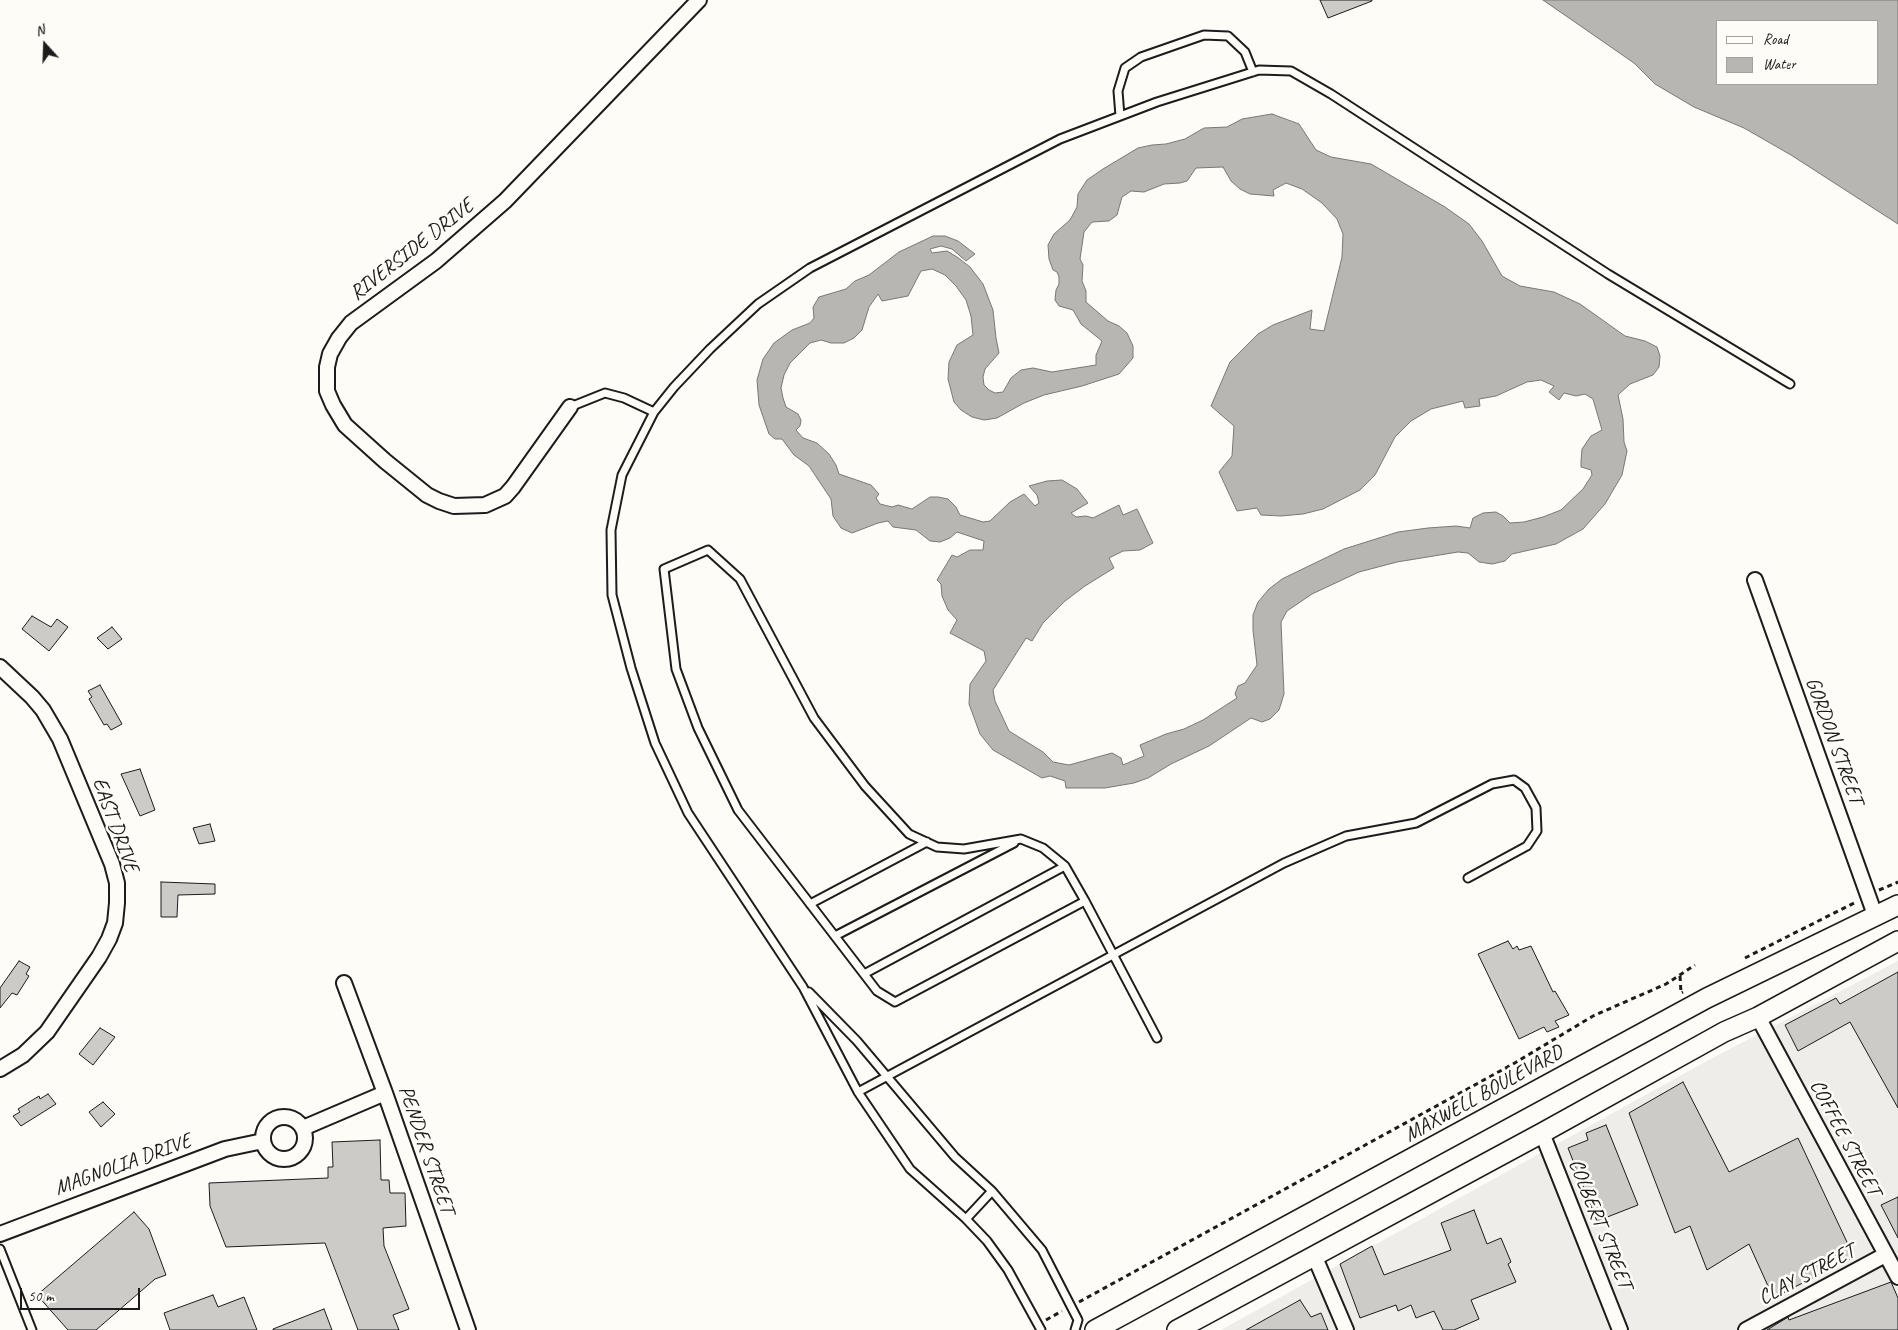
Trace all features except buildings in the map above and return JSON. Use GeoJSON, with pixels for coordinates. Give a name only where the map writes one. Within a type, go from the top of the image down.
{"type":"FeatureCollection","features":[{"type":"Feature","properties":{"kind":"main road","name":"MAXWELL BOULEVARD"},"geometry":{"type":"LineString","coordinates":[[1095,1330],[1375,1180],[1707,998],[1898,905]]}},
{"type":"Feature","properties":{"kind":"main road"},"geometry":{"type":"LineString","coordinates":[[1177,1330],[1542,1133],[1724,1032],[1758,1017],[1898,941]]}},
{"type":"Feature","properties":{"kind":"street","name":"RIVERSIDE DRIVE"},"geometry":{"type":"LineString","coordinates":[[570,406],[505,496],[485,505],[454,506],[427,495],[346,425],[333,405],[326,380],[330,354],[339,338],[360,315],[436,261],[504,201],[700,0]]}},
{"type":"Feature","properties":{"kind":"street","name":"GORDON STREET"},"geometry":{"type":"LineString","coordinates":[[1755,580],[1876,915]]}},
{"type":"Feature","properties":{"kind":"street","name":"EAST DRIVE"},"geometry":{"type":"LineString","coordinates":[[0,667],[32,697],[52,724],[60,739],[112,864],[117,883],[118,903],[109,939],[99,957],[47,1032],[23,1055],[0,1069]]}},
{"type":"Feature","properties":{"kind":"street","name":"PENDER STREET"},"geometry":{"type":"LineString","coordinates":[[344,983],[385,1093],[468,1330]]}},
{"type":"Feature","properties":{"kind":"street","name":"COFFEE STREET"},"geometry":{"type":"LineString","coordinates":[[1758,1017],[1898,1277]]}},
{"type":"Feature","properties":{"kind":"street"},"geometry":{"type":"LineString","coordinates":[[303,1128],[385,1093]]}},
{"type":"Feature","properties":{"kind":"street"},"geometry":{"type":"LineString","coordinates":[[281,1117],[290,1118],[297,1121],[303,1128],[305,1144],[294,1157],[287,1160],[278,1159],[265,1149],[263,1132],[267,1125],[274,1120],[281,1117]]}},
{"type":"Feature","properties":{"kind":"street","name":"COLBERT STREET"},"geometry":{"type":"LineString","coordinates":[[1542,1133],[1620,1330]]}},
{"type":"Feature","properties":{"kind":"street","name":"MAGNOLIA DRIVE"},"geometry":{"type":"LineString","coordinates":[[0,1234],[224,1149],[263,1141]]}},
{"type":"Feature","properties":{"kind":"street"},"geometry":{"type":"LineString","coordinates":[[1314,1255],[1346,1330]]}},
{"type":"Feature","properties":{"kind":"street","name":"CLAY STREET"},"geometry":{"type":"LineString","coordinates":[[1746,1330],[1885,1255]]}},
{"type":"Feature","properties":{"kind":"lane"},"geometry":{"type":"LineString","coordinates":[[1120,116],[1118,92],[1125,68],[1141,57],[1204,35],[1228,36],[1245,52],[1253,72]]}},
{"type":"Feature","properties":{"kind":"lane"},"geometry":{"type":"LineString","coordinates":[[1040,1327],[1008,1270],[987,1241],[966,1219],[910,1169],[858,1092],[804,987],[688,813],[655,743],[631,668],[612,594],[611,530],[622,475],[654,412],[674,387],[758,304],[810,268],[1060,139],[1157,102],[1259,70],[1291,71],[1332,94],[1608,274],[1790,384]]}},
{"type":"Feature","properties":{"kind":"lane"},"geometry":{"type":"LineString","coordinates":[[570,406],[605,393],[624,398],[654,412]]}},
{"type":"Feature","properties":{"kind":"lane"},"geometry":{"type":"LineString","coordinates":[[1085,901],[895,1002],[877,991],[738,810],[698,728],[676,669],[664,569],[708,550],[740,579],[814,718],[865,786],[909,834],[937,847],[964,848],[1021,839],[1043,848],[1065,866],[1085,901],[1157,1038]]}},
{"type":"Feature","properties":{"kind":"lane"},"geometry":{"type":"LineString","coordinates":[[858,1092],[1284,863],[1346,836],[1416,823],[1492,784],[1514,780],[1525,788],[1536,808],[1537,831],[1526,846],[1468,878]]}},
{"type":"Feature","properties":{"kind":"lane"},"geometry":{"type":"LineString","coordinates":[[835,936],[1021,839]]}},
{"type":"Feature","properties":{"kind":"lane"},"geometry":{"type":"LineString","coordinates":[[810,904],[927,842]]}},
{"type":"Feature","properties":{"kind":"lane"},"geometry":{"type":"LineString","coordinates":[[864,974],[1065,866]]}},
{"type":"Feature","properties":{"kind":"lane"},"geometry":{"type":"LineString","coordinates":[[804,987],[857,1041],[955,1157],[1014,1214],[1042,1250],[1072,1306],[1078,1320],[1075,1330]]}},
{"type":"Feature","properties":{"kind":"lane"},"geometry":{"type":"LineString","coordinates":[[966,1219],[992,1191]]}},
{"type":"Feature","properties":{"kind":"lane"},"geometry":{"type":"LineString","coordinates":[[0,1249],[32,1330]]}},
{"type":"Feature","properties":{"kind":"path"},"geometry":{"type":"LineString","coordinates":[[1739,962],[1868,895],[1898,882]]}},
{"type":"Feature","properties":{"kind":"path"},"geometry":{"type":"LineString","coordinates":[[1040,1327],[1072,1306],[1514,1064],[1593,1016],[1666,984],[1695,965]]}},
{"type":"Feature","properties":{"kind":"path"},"geometry":{"type":"LineString","coordinates":[[1680,975],[1681,993],[1688,989]]}},
{"type":"Feature","properties":{"kind":"shaded area"},"geometry":{"type":"Polygon","coordinates":[[[1898,961],[1898,1330],[1221,1330],[1705,1062],[1898,961]]]}},
{"type":"Feature","properties":{"kind":"water"},"geometry":{"type":"Polygon","coordinates":[[[1543,0],[1898,0],[1898,224],[1791,155],[1744,128],[1694,107],[1655,84],[1634,63],[1543,0]]]}},
{"type":"Feature","properties":{"kind":"water"},"geometry":{"type":"Polygon","coordinates":[[[1272,114],[1299,124],[1316,150],[1331,157],[1371,164],[1445,207],[1469,224],[1482,241],[1502,276],[1520,286],[1554,292],[1580,304],[1625,336],[1645,341],[1657,347],[1660,356],[1659,367],[1653,375],[1630,384],[1618,395],[1623,419],[1624,442],[1627,451],[1622,475],[1605,504],[1583,529],[1556,544],[1512,554],[1505,561],[1492,564],[1479,562],[1468,553],[1458,552],[1397,562],[1359,572],[1312,594],[1287,611],[1281,622],[1284,694],[1279,710],[1270,719],[1262,722],[1251,718],[1209,746],[1171,764],[1148,778],[1134,783],[1105,788],[1066,788],[1065,781],[1050,776],[1042,778],[993,750],[980,734],[969,704],[970,684],[986,661],[984,651],[950,633],[957,620],[948,610],[942,596],[941,584],[937,580],[952,555],[957,557],[970,550],[983,550],[984,541],[957,532],[950,538],[940,542],[930,541],[916,530],[893,527],[888,521],[852,533],[841,528],[833,516],[831,499],[809,466],[794,455],[782,439],[775,439],[769,434],[759,405],[757,380],[763,359],[774,343],[792,330],[810,323],[814,318],[813,307],[819,297],[846,289],[855,281],[869,275],[899,252],[933,236],[945,236],[958,241],[975,254],[966,261],[952,249],[941,246],[930,249],[932,253],[947,251],[957,257],[970,267],[983,284],[993,310],[999,353],[985,369],[984,385],[989,390],[995,393],[1003,392],[1011,378],[1021,370],[1033,368],[1052,372],[1096,365],[1096,355],[1102,341],[1081,324],[1073,310],[1059,306],[1055,300],[1059,277],[1057,272],[1053,270],[1049,259],[1048,245],[1054,234],[1070,220],[1077,207],[1078,194],[1087,180],[1103,169],[1138,148],[1185,139],[1204,128],[1227,127],[1242,119],[1272,114]],[[1223,167],[1196,168],[1187,181],[1164,184],[1144,192],[1131,191],[1122,197],[1117,215],[1109,221],[1092,222],[1084,232],[1080,259],[1083,265],[1082,281],[1086,291],[1086,302],[1108,321],[1119,326],[1127,333],[1133,346],[1133,358],[1119,374],[1082,386],[1044,395],[1024,403],[997,418],[984,420],[972,417],[961,410],[954,402],[948,379],[949,362],[957,345],[973,335],[971,316],[966,300],[956,286],[945,275],[932,269],[921,271],[908,296],[882,301],[878,294],[869,307],[862,330],[854,338],[844,343],[831,343],[821,340],[810,343],[790,363],[784,375],[781,388],[786,407],[798,414],[801,420],[800,426],[796,430],[803,438],[817,443],[829,454],[839,474],[871,485],[879,494],[876,498],[880,504],[892,507],[898,505],[912,509],[930,497],[938,497],[948,499],[956,507],[960,515],[983,522],[990,521],[1010,502],[1024,494],[1035,506],[1039,503],[1037,495],[1029,486],[1047,481],[1062,480],[1077,489],[1088,503],[1071,513],[1076,517],[1086,516],[1093,518],[1119,505],[1123,515],[1137,509],[1153,543],[1140,550],[1123,551],[1109,558],[1114,568],[1065,601],[1043,623],[1032,641],[1026,638],[993,690],[995,701],[1009,731],[1043,752],[1053,762],[1069,765],[1112,753],[1121,758],[1123,765],[1144,756],[1140,745],[1203,720],[1237,698],[1235,694],[1238,686],[1245,683],[1257,665],[1253,615],[1258,602],[1269,589],[1282,579],[1344,549],[1398,532],[1456,526],[1470,528],[1473,518],[1483,513],[1496,512],[1510,523],[1524,522],[1543,517],[1561,510],[1583,489],[1592,475],[1591,470],[1581,467],[1581,461],[1582,449],[1591,436],[1602,430],[1593,399],[1585,394],[1576,396],[1564,393],[1559,400],[1549,392],[1554,386],[1541,380],[1527,382],[1496,396],[1479,399],[1480,406],[1465,408],[1463,401],[1431,409],[1411,421],[1395,437],[1375,475],[1360,490],[1323,509],[1303,514],[1281,516],[1261,515],[1257,508],[1237,511],[1219,472],[1232,456],[1234,426],[1211,406],[1230,362],[1258,334],[1273,325],[1312,310],[1310,329],[1324,331],[1342,257],[1343,234],[1337,219],[1322,203],[1302,189],[1286,183],[1273,190],[1274,196],[1250,194],[1240,189],[1231,181],[1223,167]]]}}]}
